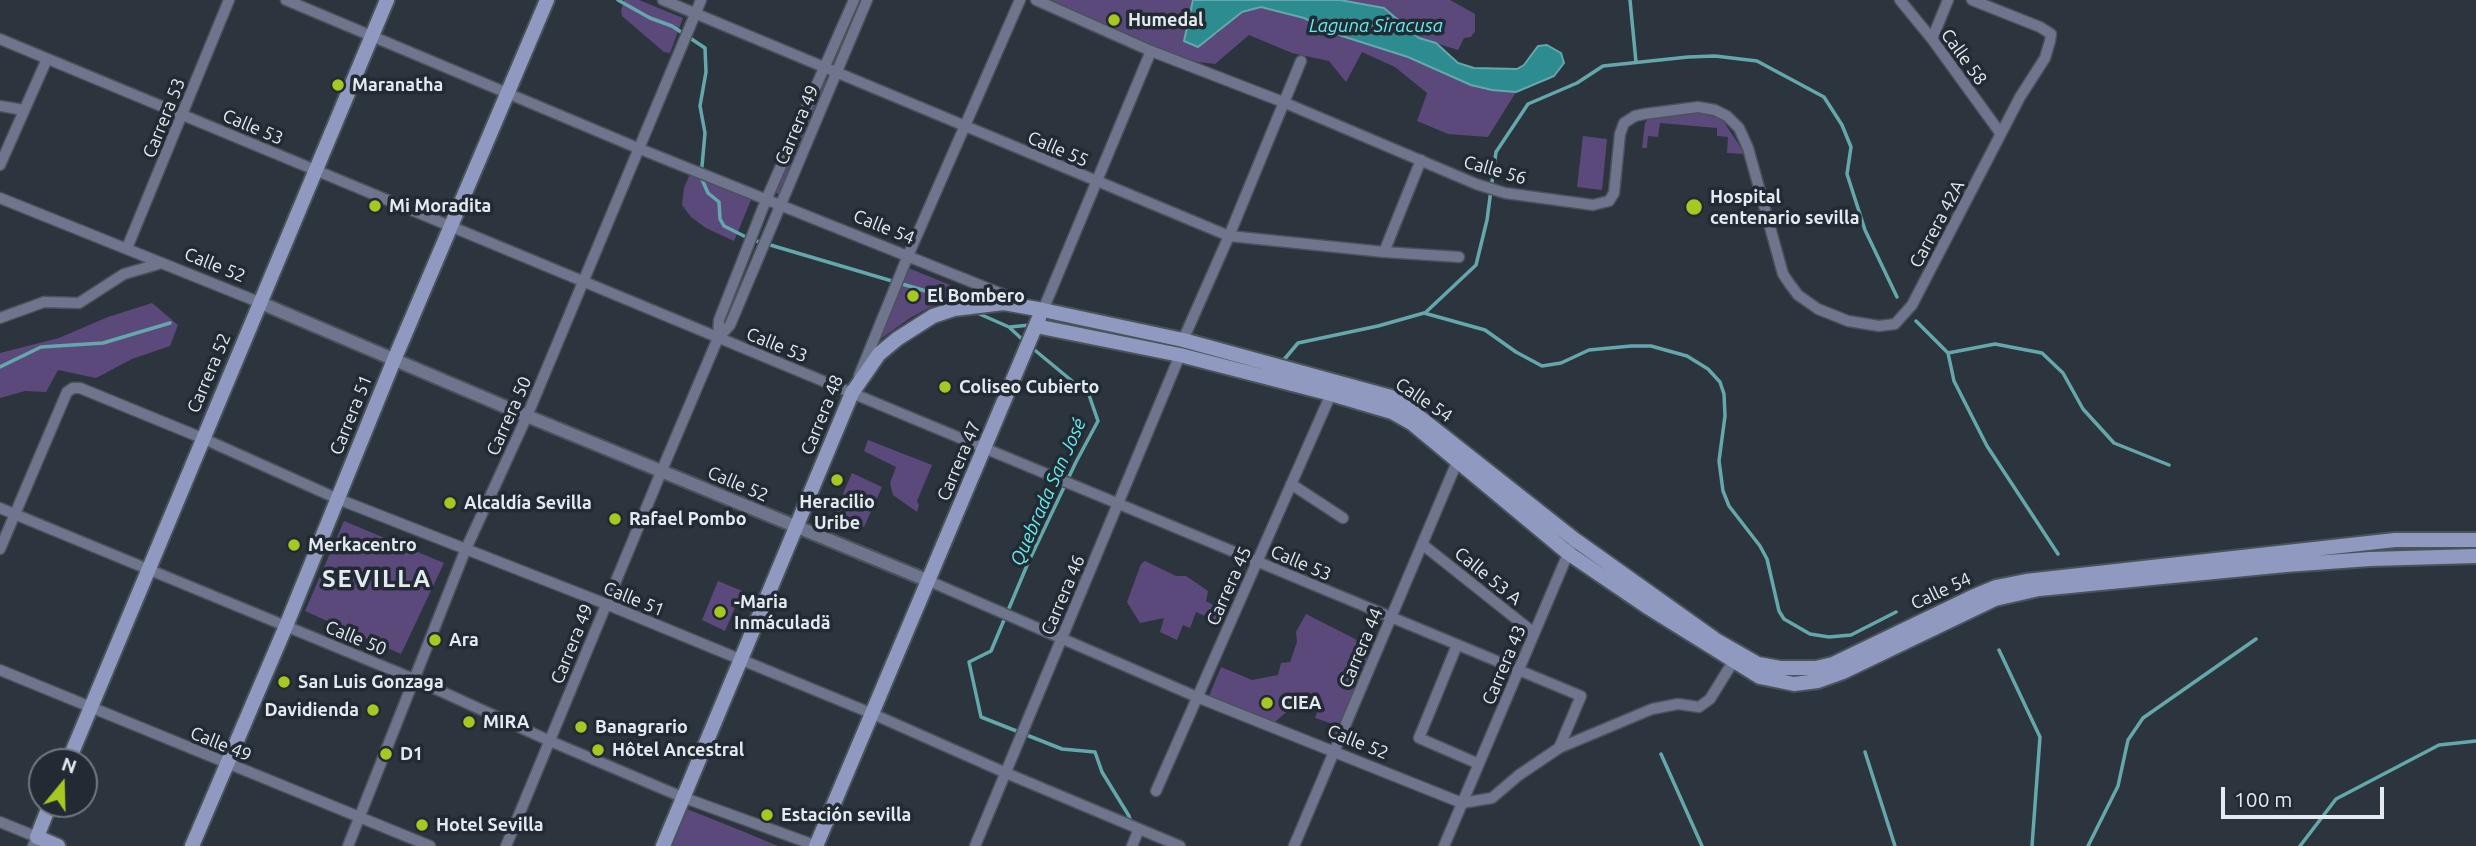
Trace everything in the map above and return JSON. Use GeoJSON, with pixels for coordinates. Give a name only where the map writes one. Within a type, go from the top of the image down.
{"type":"FeatureCollection","features":[{"type":"Feature","properties":{"kind":"main road","name":"Carrera 52"},"geometry":{"type":"LineString","coordinates":[[74,748],[387,0]]}},
{"type":"Feature","properties":{"kind":"main road","name":"Carrera 51"},"geometry":{"type":"LineString","coordinates":[[192,846],[547,0]]}},
{"type":"Feature","properties":{"kind":"main road"},"geometry":{"type":"LineString","coordinates":[[852,393],[879,354],[933,316],[954,309],[1004,303],[1042,310]]}},
{"type":"Feature","properties":{"kind":"main road","name":"Carrera 47"},"geometry":{"type":"LineString","coordinates":[[816,846],[1042,310]]}},
{"type":"Feature","properties":{"kind":"main road","name":"Calle 54"},"geometry":{"type":"LineString","coordinates":[[1042,310],[1183,340],[1391,397],[1574,539],[1716,640],[1760,677],[1794,684],[1818,681],[1843,672],[1999,592],[2039,589],[2395,540],[2476,540]]}},
{"type":"Feature","properties":{"kind":"main road","name":"Calle 54"},"geometry":{"type":"LineString","coordinates":[[1036,326],[1180,355],[1392,412],[1413,424],[1568,553],[1735,657]]}},
{"type":"Feature","properties":{"kind":"main road","name":"Carrera 48"},"geometry":{"type":"LineString","coordinates":[[663,846],[739,658],[852,393]]}},
{"type":"Feature","properties":{"kind":"main road","name":"Calle 54"},"geometry":{"type":"LineString","coordinates":[[2185,569],[2476,556]]}},
{"type":"Feature","properties":{"kind":"main road"},"geometry":{"type":"LineString","coordinates":[[44,818],[35,841],[58,846]]}},
{"type":"Feature","properties":{"kind":"street","name":"Carrera 53"},"geometry":{"type":"LineString","coordinates":[[127,248],[229,0]]}},
{"type":"Feature","properties":{"kind":"street","name":"Calle 54"},"geometry":{"type":"LineString","coordinates":[[286,0],[640,149],[1042,310]]}},
{"type":"Feature","properties":{"kind":"street","name":"Calle 55"},"geometry":{"type":"LineString","coordinates":[[663,0],[1229,236],[1459,257]]}},
{"type":"Feature","properties":{"kind":"street","name":"Carrera 50"},"geometry":{"type":"LineString","coordinates":[[348,846],[465,551],[527,416],[701,0]]}},
{"type":"Feature","properties":{"kind":"street","name":"Carrera 49"},"geometry":{"type":"LineString","coordinates":[[718,338],[719,320],[766,200],[853,0]]}},
{"type":"Feature","properties":{"kind":"street","name":"Carrera 49"},"geometry":{"type":"LineString","coordinates":[[506,846],[718,338],[730,325],[867,0]]}},
{"type":"Feature","properties":{"kind":"street","name":"Carrera 48"},"geometry":{"type":"LineString","coordinates":[[852,393],[907,258],[1020,0]]}},
{"type":"Feature","properties":{"kind":"street","name":"Calle 56"},"geometry":{"type":"LineString","coordinates":[[1036,0],[1151,51],[1283,102],[1476,184],[1505,193],[1593,205],[1609,201],[1614,192],[1620,134],[1624,123],[1644,114],[1698,107],[1715,110],[1727,116],[1739,128],[1748,148],[1783,274],[1789,283]]}},
{"type":"Feature","properties":{"kind":"street","name":"Calle 58"},"geometry":{"type":"LineString","coordinates":[[1900,0],[2001,134]]}},
{"type":"Feature","properties":{"kind":"street"},"geometry":{"type":"LineString","coordinates":[[1932,39],[1948,0]]}},
{"type":"Feature","properties":{"kind":"street","name":"Carrera 42A"},"geometry":{"type":"LineString","coordinates":[[1789,283],[1798,295],[1818,309],[1838,317],[1879,326],[1895,324],[1912,305],[2020,97],[2045,58],[2050,41],[2047,31],[1972,0]]}},
{"type":"Feature","properties":{"kind":"street","name":"Calle 53"},"geometry":{"type":"LineString","coordinates":[[0,39],[1581,696],[1559,748]]}},
{"type":"Feature","properties":{"kind":"street","name":"Carrera 47"},"geometry":{"type":"LineString","coordinates":[[1042,310],[1151,51]]}},
{"type":"Feature","properties":{"kind":"street"},"geometry":{"type":"LineString","coordinates":[[0,165],[47,58]]}},
{"type":"Feature","properties":{"kind":"street"},"geometry":{"type":"LineString","coordinates":[[1183,340],[1301,61]]}},
{"type":"Feature","properties":{"kind":"street"},"geometry":{"type":"LineString","coordinates":[[0,106],[24,110]]}},
{"type":"Feature","properties":{"kind":"street"},"geometry":{"type":"LineString","coordinates":[[1384,252],[1422,160]]}},
{"type":"Feature","properties":{"kind":"street","name":"Calle 52"},"geometry":{"type":"LineString","coordinates":[[0,198],[261,303],[527,416],[929,581],[1197,696],[1462,803]]}},
{"type":"Feature","properties":{"kind":"street"},"geometry":{"type":"LineString","coordinates":[[0,318],[44,302],[79,303],[124,274],[163,263]]}},
{"type":"Feature","properties":{"kind":"street","name":"Carrera 46"},"geometry":{"type":"LineString","coordinates":[[975,846],[1180,355]]}},
{"type":"Feature","properties":{"kind":"street","name":"Calle 51"},"geometry":{"type":"LineString","coordinates":[[14,514],[66,393],[73,387],[202,438],[338,499],[465,551],[606,604],[873,713],[1006,773],[1180,846]]}},
{"type":"Feature","properties":{"kind":"street","name":"Carrera 45"},"geometry":{"type":"LineString","coordinates":[[1156,791],[1331,394]]}},
{"type":"Feature","properties":{"kind":"street","name":"Carrera 44"},"geometry":{"type":"LineString","coordinates":[[1294,846],[1457,462]]}},
{"type":"Feature","properties":{"kind":"street"},"geometry":{"type":"LineString","coordinates":[[1292,484],[1343,518]]}},
{"type":"Feature","properties":{"kind":"street","name":"Calle 50"},"geometry":{"type":"LineString","coordinates":[[0,508],[414,679],[682,797],[816,846]]}},
{"type":"Feature","properties":{"kind":"street"},"geometry":{"type":"LineString","coordinates":[[0,550],[14,514]]}},
{"type":"Feature","properties":{"kind":"street","name":"Carrera 43"},"geometry":{"type":"LineString","coordinates":[[1444,846],[1574,539]]}},
{"type":"Feature","properties":{"kind":"street","name":"Calle 53 A"},"geometry":{"type":"LineString","coordinates":[[1422,544],[1534,633]]}},
{"type":"Feature","properties":{"kind":"street"},"geometry":{"type":"LineString","coordinates":[[1457,645],[1419,738],[1479,764]]}},
{"type":"Feature","properties":{"kind":"street"},"geometry":{"type":"LineString","coordinates":[[1462,803],[1492,798],[1519,775],[1559,748],[1652,709],[1678,704],[1699,706],[1710,699],[1735,657]]}},
{"type":"Feature","properties":{"kind":"street","name":"Calle 49"},"geometry":{"type":"LineString","coordinates":[[0,670],[430,846]]}},
{"type":"Feature","properties":{"kind":"street"},"geometry":{"type":"LineString","coordinates":[[0,822],[35,841]]}},
{"type":"Feature","properties":{"kind":"street"},"geometry":{"type":"LineString","coordinates":[[1132,846],[1139,829]]}},
{"type":"Feature","properties":{"kind":"shaded area"},"geometry":{"type":"Polygon","coordinates":[[[624,0],[639,0],[683,18],[670,53],[664,52],[622,16],[624,0]]]}},
{"type":"Feature","properties":{"kind":"shaded area"},"geometry":{"type":"Polygon","coordinates":[[[1041,0],[1193,0],[1184,40],[1217,34],[1242,12],[1261,7],[1304,18],[1342,36],[1408,57],[1471,85],[1516,92],[1488,137],[1448,134],[1417,121],[1427,93],[1395,67],[1362,52],[1346,82],[1329,61],[1292,53],[1249,35],[1215,64],[1198,62],[1146,45],[1041,0]]]}},
{"type":"Feature","properties":{"kind":"shaded area"},"geometry":{"type":"Polygon","coordinates":[[[1340,0],[1450,0],[1475,14],[1475,31],[1471,37],[1464,38],[1458,50],[1419,38],[1384,8],[1340,0]]]}},
{"type":"Feature","properties":{"kind":"shaded area"},"geometry":{"type":"Polygon","coordinates":[[[821,79],[829,82],[781,195],[774,192],[821,79]]]}},
{"type":"Feature","properties":{"kind":"shaded area"},"geometry":{"type":"Polygon","coordinates":[[[1698,112],[1722,119],[1745,154],[1727,153],[1728,137],[1717,136],[1717,128],[1660,123],[1658,137],[1648,136],[1647,148],[1642,148],[1645,123],[1651,115],[1698,112]]]}},
{"type":"Feature","properties":{"kind":"shaded area"},"geometry":{"type":"Polygon","coordinates":[[[1583,136],[1607,139],[1602,190],[1577,187],[1583,136]]]}},
{"type":"Feature","properties":{"kind":"shaded area"},"geometry":{"type":"Polygon","coordinates":[[[690,174],[751,200],[734,241],[706,228],[691,217],[682,205],[684,188],[690,174]]]}},
{"type":"Feature","properties":{"kind":"shaded area"},"geometry":{"type":"Polygon","coordinates":[[[906,267],[972,294],[930,307],[879,340],[906,267]]]}},
{"type":"Feature","properties":{"kind":"shaded area"},"geometry":{"type":"Polygon","coordinates":[[[152,303],[178,325],[170,346],[132,359],[96,378],[58,370],[46,392],[25,391],[0,398],[0,353],[59,338],[108,317],[152,303]]]}},
{"type":"Feature","properties":{"kind":"shaded area"},"geometry":{"type":"Polygon","coordinates":[[[868,440],[932,465],[917,501],[917,512],[893,495],[890,483],[896,467],[864,451],[868,440]]]}},
{"type":"Feature","properties":{"kind":"shaded area"},"geometry":{"type":"Polygon","coordinates":[[[852,473],[882,487],[864,527],[834,514],[852,473]]]}},
{"type":"Feature","properties":{"kind":"shaded area"},"geometry":{"type":"Polygon","coordinates":[[[344,521],[444,563],[401,654],[305,611],[344,521]]]}},
{"type":"Feature","properties":{"kind":"shaded area"},"geometry":{"type":"Polygon","coordinates":[[[1145,561],[1176,576],[1186,576],[1208,591],[1206,601],[1223,611],[1218,622],[1196,612],[1190,628],[1183,625],[1177,640],[1160,632],[1164,618],[1140,623],[1127,602],[1141,564],[1145,561]]]}},
{"type":"Feature","properties":{"kind":"shaded area"},"geometry":{"type":"Polygon","coordinates":[[[718,581],[742,591],[725,631],[702,620],[718,581]]]}},
{"type":"Feature","properties":{"kind":"shaded area"},"geometry":{"type":"Polygon","coordinates":[[[1306,614],[1357,640],[1370,652],[1339,726],[1315,718],[1319,707],[1306,696],[1271,725],[1209,696],[1221,667],[1252,680],[1278,675],[1281,663],[1290,662],[1297,642],[1296,632],[1306,614]]]}},
{"type":"Feature","properties":{"kind":"shaded area"},"geometry":{"type":"Polygon","coordinates":[[[687,809],[742,831],[778,846],[672,846],[687,809]]]}},
{"type":"Feature","properties":{"kind":"water","name":"Laguna Siracusa"},"geometry":{"type":"Polygon","coordinates":[[[1193,0],[1340,0],[1384,8],[1419,38],[1436,43],[1458,63],[1474,68],[1517,69],[1524,65],[1538,46],[1547,45],[1561,53],[1564,63],[1554,76],[1516,92],[1492,90],[1471,85],[1408,57],[1342,36],[1304,18],[1261,7],[1242,12],[1198,47],[1184,41],[1193,0]]]}},
{"type":"Feature","properties":{"kind":"waterway"},"geometry":{"type":"LineString","coordinates":[[618,0],[650,18],[672,26],[705,48],[706,72],[700,106],[705,133],[701,177],[708,193],[719,202],[720,219],[724,226],[750,239],[936,294],[955,303]]}},
{"type":"Feature","properties":{"kind":"waterway"},"geometry":{"type":"LineString","coordinates":[[1630,0],[1636,62]]}},
{"type":"Feature","properties":{"kind":"waterway"},"geometry":{"type":"LineString","coordinates":[[1425,313],[1476,265],[1487,220],[1496,152],[1528,104],[1577,83],[1603,66],[1715,56],[1757,61],[1824,97],[1842,125],[1851,147],[1847,174],[1865,230],[1897,297]]}},
{"type":"Feature","properties":{"kind":"waterway","name":"Quebrada San José"},"geometry":{"type":"LineString","coordinates":[[975,312],[1009,327],[1025,342]]}},
{"type":"Feature","properties":{"kind":"waterway"},"geometry":{"type":"LineString","coordinates":[[1282,362],[1298,343],[1424,313],[1485,330],[1542,366],[1561,363],[1589,350],[1631,346],[1651,346],[1687,356],[1708,369],[1720,382],[1724,394],[1725,416],[1719,461],[1723,491],[1729,506],[1767,559],[1779,611],[1784,619],[1810,634],[1829,637],[1851,635],[1896,612]]}},
{"type":"Feature","properties":{"kind":"waterway"},"geometry":{"type":"LineString","coordinates":[[1916,321],[1948,353],[1995,344],[2042,353],[2063,373],[2083,409],[2114,443],[2169,465]]}},
{"type":"Feature","properties":{"kind":"waterway"},"geometry":{"type":"LineString","coordinates":[[1051,323],[1063,322],[1129,338]]}},
{"type":"Feature","properties":{"kind":"waterway"},"geometry":{"type":"LineString","coordinates":[[0,367],[41,347],[103,343],[170,323]]}},
{"type":"Feature","properties":{"kind":"waterway"},"geometry":{"type":"LineString","coordinates":[[1010,327],[1030,325]]}},
{"type":"Feature","properties":{"kind":"waterway","name":"Quebrada San José"},"geometry":{"type":"LineString","coordinates":[[1031,347],[1089,395],[1098,421],[1028,563],[991,651],[969,662],[981,717],[1062,749],[1095,752],[1102,772],[1131,823]]}},
{"type":"Feature","properties":{"kind":"waterway"},"geometry":{"type":"LineString","coordinates":[[1948,353],[1954,381],[1987,446],[2058,554]]}},
{"type":"Feature","properties":{"kind":"waterway"},"geometry":{"type":"LineString","coordinates":[[2088,846],[2118,786],[2128,740],[2143,718],[2256,639]]}},
{"type":"Feature","properties":{"kind":"waterway"},"geometry":{"type":"LineString","coordinates":[[1999,650],[2040,737],[2032,846]]}},
{"type":"Feature","properties":{"kind":"waterway"},"geometry":{"type":"LineString","coordinates":[[2300,846],[2336,799],[2439,745],[2476,741]]}},
{"type":"Feature","properties":{"kind":"waterway"},"geometry":{"type":"LineString","coordinates":[[1865,752],[1895,846]]}},
{"type":"Feature","properties":{"kind":"waterway"},"geometry":{"type":"LineString","coordinates":[[1661,754],[1702,846]]}},
{"type":"Feature","properties":{"kind":"place","name":"Humedal"},"geometry":{"type":"Point","coordinates":[1114,20]}},
{"type":"Feature","properties":{"kind":"place","name":"Maranatha"},"geometry":{"type":"Point","coordinates":[338,85]}},
{"type":"Feature","properties":{"kind":"place","name":"Mi Moradita"},"geometry":{"type":"Point","coordinates":[375,206]}},
{"type":"Feature","properties":{"kind":"place","name":"Hospital centenario sevilla"},"geometry":{"type":"Point","coordinates":[1694,207]}},
{"type":"Feature","properties":{"kind":"place","name":"El Bombero"},"geometry":{"type":"Point","coordinates":[913,296]}},
{"type":"Feature","properties":{"kind":"place","name":"Coliseo Cubierto"},"geometry":{"type":"Point","coordinates":[945,387]}},
{"type":"Feature","properties":{"kind":"place","name":"Heracilio Uribe"},"geometry":{"type":"Point","coordinates":[837,480]}},
{"type":"Feature","properties":{"kind":"place","name":"Alcaldía Sevilla"},"geometry":{"type":"Point","coordinates":[450,503]}},
{"type":"Feature","properties":{"kind":"place","name":"Rafael Pombo"},"geometry":{"type":"Point","coordinates":[615,519]}},
{"type":"Feature","properties":{"kind":"place","name":"Merkacentro"},"geometry":{"type":"Point","coordinates":[294,545]}},
{"type":"Feature","properties":{"kind":"place","name":"-Maria Inmáculadä"},"geometry":{"type":"Point","coordinates":[720,612]}},
{"type":"Feature","properties":{"kind":"place","name":"Ara"},"geometry":{"type":"Point","coordinates":[435,640]}},
{"type":"Feature","properties":{"kind":"place","name":"San Luis Gonzaga"},"geometry":{"type":"Point","coordinates":[284,682]}},
{"type":"Feature","properties":{"kind":"place","name":"CIEA"},"geometry":{"type":"Point","coordinates":[1267,703]}},
{"type":"Feature","properties":{"kind":"place","name":"Davidienda"},"geometry":{"type":"Point","coordinates":[373,710]}},
{"type":"Feature","properties":{"kind":"place","name":"MIRA"},"geometry":{"type":"Point","coordinates":[469,722]}},
{"type":"Feature","properties":{"kind":"place","name":"Banagrario"},"geometry":{"type":"Point","coordinates":[581,727]}},
{"type":"Feature","properties":{"kind":"place","name":"Hôtel Ancestral"},"geometry":{"type":"Point","coordinates":[598,750]}},
{"type":"Feature","properties":{"kind":"place","name":"D1"},"geometry":{"type":"Point","coordinates":[386,754]}},
{"type":"Feature","properties":{"kind":"place","name":"Estación sevilla"},"geometry":{"type":"Point","coordinates":[767,815]}},
{"type":"Feature","properties":{"kind":"place","name":"Hotel Sevilla"},"geometry":{"type":"Point","coordinates":[422,825]}},
{"type":"Feature","properties":{"kind":"district","name":"SEVILLA"},"geometry":{"type":"Point","coordinates":[377,579]}}]}
